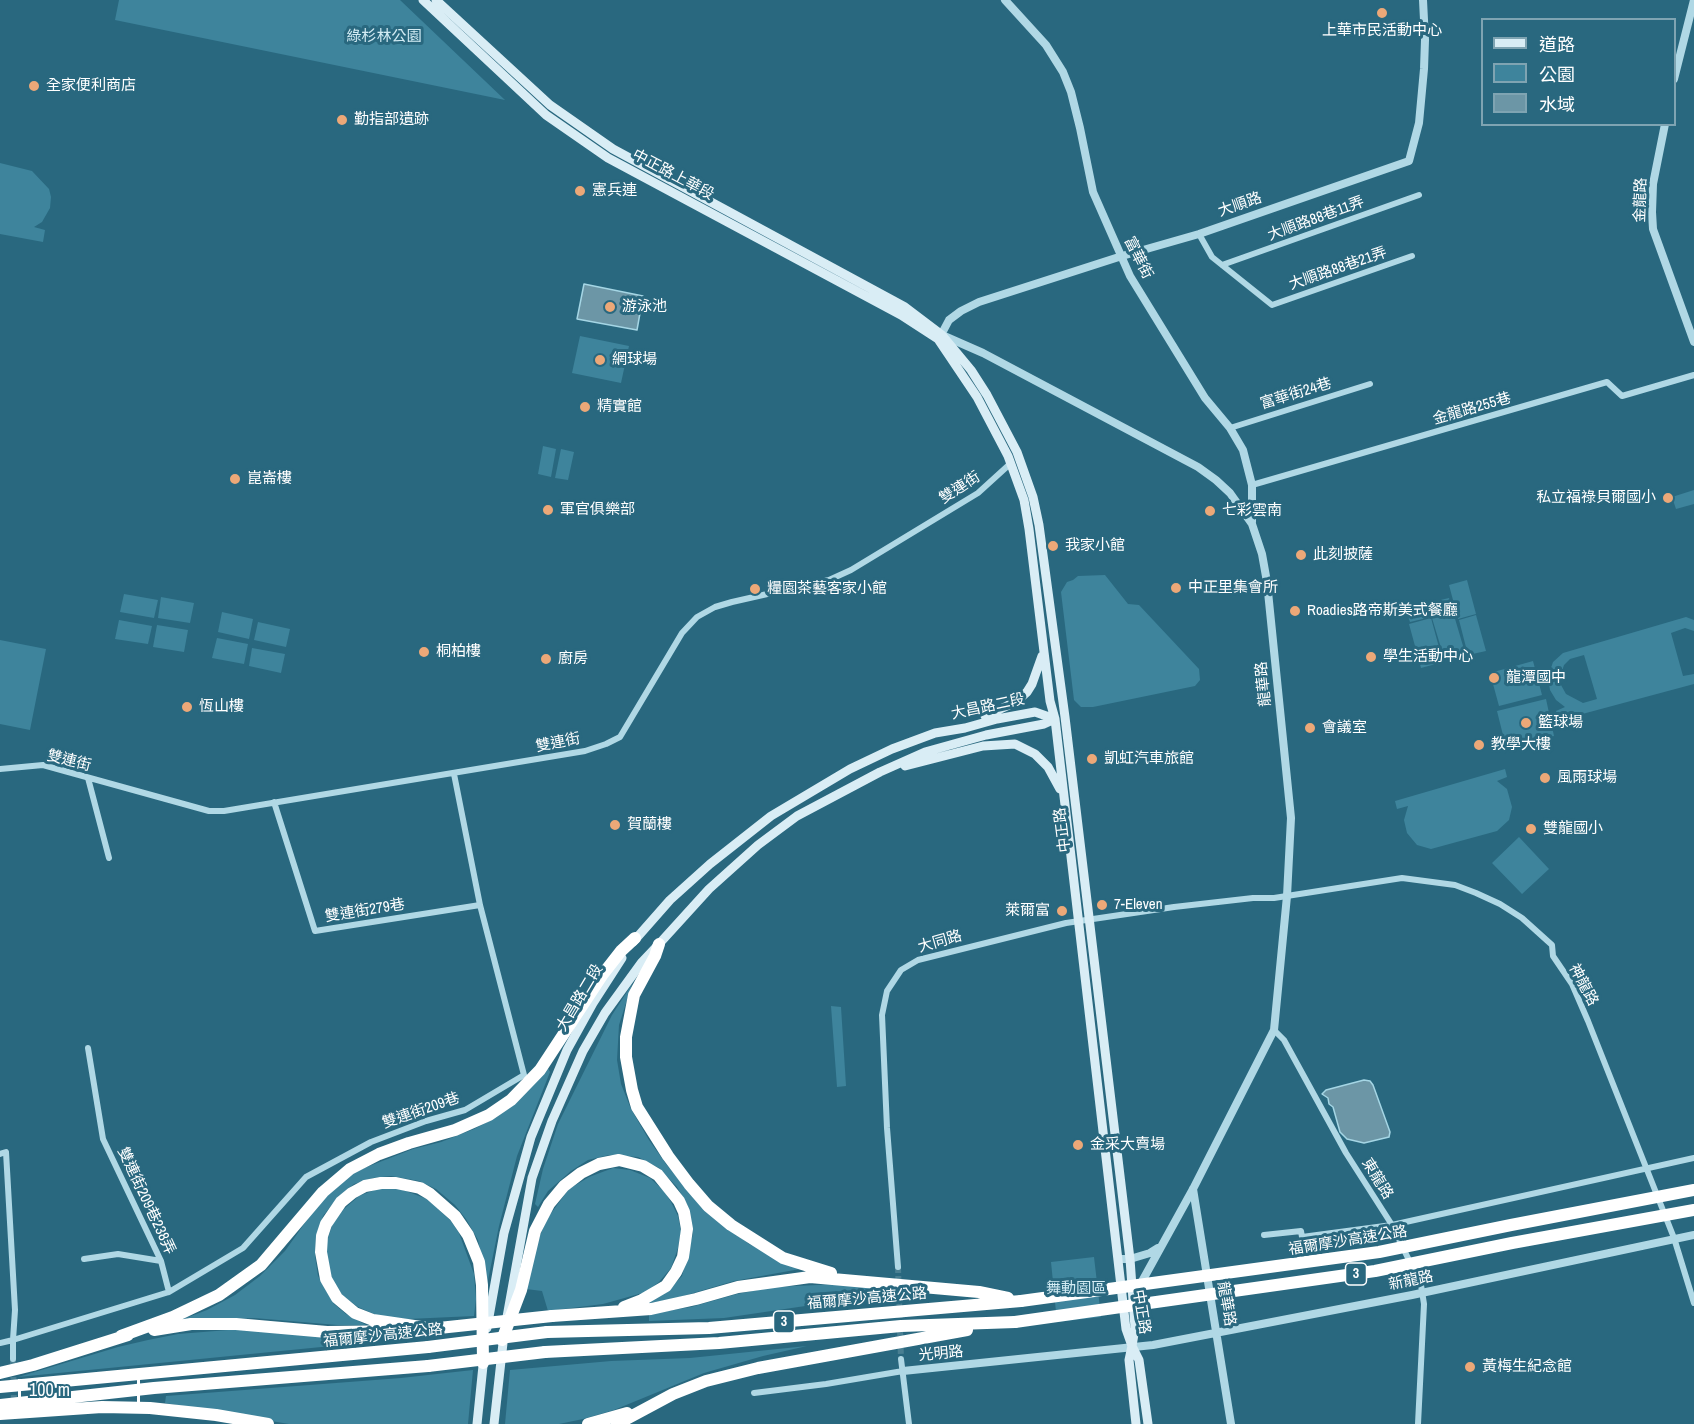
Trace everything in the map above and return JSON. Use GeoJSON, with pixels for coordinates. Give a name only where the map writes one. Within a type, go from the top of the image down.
{"type":"FeatureCollection","features":[{"type":"Feature","properties":{"kind":"highway"},"geometry":{"type":"LineString","coordinates":[[0,1373],[33,1365],[121,1336],[173,1317],[219,1295],[261,1265],[323,1192],[350,1169],[379,1154],[455,1130],[489,1115],[511,1100],[540,1070],[603,974],[621,951],[635,938]]}},
{"type":"Feature","properties":{"kind":"highway"},"geometry":{"type":"LineString","coordinates":[[659,944],[634,995],[626,1036],[626,1057],[637,1107],[689,1184],[708,1206],[731,1225],[783,1258],[861,1280]]}},
{"type":"Feature","properties":{"kind":"highway"},"geometry":{"type":"LineString","coordinates":[[502,1340],[521,1290],[535,1231],[549,1204],[564,1186],[581,1173],[598,1164],[619,1160],[643,1166],[658,1175],[679,1201],[687,1229],[683,1257],[666,1286],[642,1300],[609,1313]]}},
{"type":"Feature","properties":{"kind":"highway"},"geometry":{"type":"LineString","coordinates":[[434,1328],[373,1320],[355,1312],[337,1298],[326,1279],[321,1252],[322,1236],[326,1224],[341,1202],[352,1193],[365,1186],[381,1183],[396,1183],[420,1188],[455,1216],[475,1248],[480,1272],[483,1363]]}},
{"type":"Feature","properties":{"kind":"highway","name":"福爾摩沙高速公路"},"geometry":{"type":"LineString","coordinates":[[0,1387],[428,1347],[547,1332],[709,1328],[1021,1301],[1378,1252],[1694,1190]]}},
{"type":"Feature","properties":{"kind":"highway","name":"福爾摩沙高速公路"},"geometry":{"type":"LineString","coordinates":[[0,1406],[154,1388],[428,1366],[545,1352],[719,1343],[901,1326],[1015,1322],[1375,1271],[1694,1210]]}},
{"type":"Feature","properties":{"kind":"highway"},"geometry":{"type":"LineString","coordinates":[[121,1336],[191,1324],[271,1326],[327,1332],[401,1332],[651,1308],[696,1299],[738,1287],[810,1277],[979,1292],[1021,1301]]}},
{"type":"Feature","properties":{"kind":"highway"},"geometry":{"type":"LineString","coordinates":[[617,1424],[673,1394],[706,1381],[758,1368],[1015,1322]]}},
{"type":"Feature","properties":{"kind":"highway"},"geometry":{"type":"LineString","coordinates":[[588,1424],[654,1404]]}},
{"type":"Feature","properties":{"kind":"highway"},"geometry":{"type":"LineString","coordinates":[[0,1414],[102,1407],[150,1408],[216,1415],[268,1424]]}},
{"type":"Feature","properties":{"kind":"main road","name":"中正路上華段"},"geometry":{"type":"LineString","coordinates":[[423,0],[546,116],[608,158],[940,337]]}},
{"type":"Feature","properties":{"kind":"main road","name":"中正路上華段"},"geometry":{"type":"LineString","coordinates":[[436,0],[550,105],[613,149],[905,307],[940,337]]}},
{"type":"Feature","properties":{"kind":"main road","name":"中正路"},"geometry":{"type":"LineString","coordinates":[[940,337],[1016,461],[1034,497],[1065,717],[1083,921],[1126,1329],[1139,1360],[1148,1424]]}},
{"type":"Feature","properties":{"kind":"main road","name":"中正路"},"geometry":{"type":"LineString","coordinates":[[1016,461],[1029,529],[1050,701],[1055,719],[1065,809],[1083,921],[1130,1259],[1135,1328],[1129,1360],[1136,1424]]}},
{"type":"Feature","properties":{"kind":"main road"},"geometry":{"type":"LineString","coordinates":[[935,733],[991,714],[1019,699],[1032,684],[1042,662],[1044,639]]}},
{"type":"Feature","properties":{"kind":"main road","name":"大昌路二段"},"geometry":{"type":"LineString","coordinates":[[477,1424],[490,1304],[504,1233],[531,1137],[567,1050],[592,1004],[635,938],[670,900],[710,864],[771,816],[850,769],[892,749],[935,733],[965,728],[997,718],[1035,712],[1055,719]]}},
{"type":"Feature","properties":{"kind":"main road","name":"大昌路二段"},"geometry":{"type":"LineString","coordinates":[[494,1424],[502,1340],[532,1178],[552,1120],[583,1051],[604,1013],[642,962],[709,889],[758,845],[797,816],[880,772],[925,752],[986,735],[1044,724],[1055,719]]}},
{"type":"Feature","properties":{"kind":"main road"},"geometry":{"type":"LineString","coordinates":[[880,772],[983,746],[1015,744],[1035,754],[1048,767],[1058,783],[1065,809]]}},
{"type":"Feature","properties":{"kind":"street","name":"富華街"},"geometry":{"type":"LineString","coordinates":[[1005,0],[1046,45],[1064,72],[1080,128],[1093,192],[1130,276],[1205,398],[1230,428],[1243,450],[1252,485],[1252,524]]}},
{"type":"Feature","properties":{"kind":"street","name":"大順路"},"geometry":{"type":"LineString","coordinates":[[940,337],[949,320],[979,302],[1199,234],[1409,161],[1419,123],[1424,69],[1423,0]]}},
{"type":"Feature","properties":{"kind":"street"},"geometry":{"type":"LineString","coordinates":[[1676,71],[1694,0]]}},
{"type":"Feature","properties":{"kind":"street","name":"金龍路"},"geometry":{"type":"LineString","coordinates":[[1665,126],[1653,184],[1653,229],[1694,342]]}},
{"type":"Feature","properties":{"kind":"street","name":"大順路88巷11弄"},"geometry":{"type":"LineString","coordinates":[[1222,265],[1419,195]]}},
{"type":"Feature","properties":{"kind":"street"},"geometry":{"type":"LineString","coordinates":[[1199,234],[1212,257],[1222,265]]}},
{"type":"Feature","properties":{"kind":"street","name":"大順路88巷21弄"},"geometry":{"type":"LineString","coordinates":[[1222,265],[1272,305],[1412,256]]}},
{"type":"Feature","properties":{"kind":"street","name":"龍華路"},"geometry":{"type":"LineString","coordinates":[[940,337],[983,352],[1198,468],[1230,493],[1252,524],[1262,554],[1287,773],[1291,846],[1274,1030],[1140,1285],[1133,1290]]}},
{"type":"Feature","properties":{"kind":"street","name":"金龍路255巷"},"geometry":{"type":"LineString","coordinates":[[1252,485],[1607,382],[1622,396],[1694,375]]}},
{"type":"Feature","properties":{"kind":"street","name":"富華街24巷"},"geometry":{"type":"LineString","coordinates":[[1230,428],[1370,384]]}},
{"type":"Feature","properties":{"kind":"street","name":"雙連街"},"geometry":{"type":"LineString","coordinates":[[0,769],[43,765],[209,811],[224,811],[585,751],[620,737],[682,633],[697,617],[732,602],[829,580],[852,570],[978,493],[1016,461]]}},
{"type":"Feature","properties":{"kind":"street","name":"雙連街209巷"},"geometry":{"type":"LineString","coordinates":[[169,1292],[243,1248],[306,1178],[370,1142],[426,1121],[465,1110],[524,1075],[480,905],[454,774]]}},
{"type":"Feature","properties":{"kind":"street"},"geometry":{"type":"LineString","coordinates":[[88,778],[109,858]]}},
{"type":"Feature","properties":{"kind":"street","name":"雙連街279巷"},"geometry":{"type":"LineString","coordinates":[[274,802],[315,931],[480,905]]}},
{"type":"Feature","properties":{"kind":"street","name":"神龍路"},"geometry":{"type":"LineString","coordinates":[[1287,896],[1402,879],[1455,885],[1500,904],[1522,918],[1552,945],[1553,956],[1572,984],[1674,1238],[1694,1303]]}},
{"type":"Feature","properties":{"kind":"street","name":"大同路"},"geometry":{"type":"LineString","coordinates":[[898,1267],[887,1128],[882,1015],[887,991],[901,970],[918,960],[995,939],[1083,921],[1185,906],[1287,896]]}},
{"type":"Feature","properties":{"kind":"street","name":"東龍路"},"geometry":{"type":"LineString","coordinates":[[1274,1030],[1284,1040],[1346,1153],[1392,1225],[1421,1285],[1424,1304],[1418,1424]]}},
{"type":"Feature","properties":{"kind":"street","name":"雙連街209巷238弄"},"geometry":{"type":"LineString","coordinates":[[88,1048],[103,1139],[162,1261],[169,1292]]}},
{"type":"Feature","properties":{"kind":"street"},"geometry":{"type":"LineString","coordinates":[[0,1154],[6,1152],[15,1310],[13,1359]]}},
{"type":"Feature","properties":{"kind":"street"},"geometry":{"type":"LineString","coordinates":[[1264,1235],[1300,1231],[1302,1236],[1392,1225],[1694,1158]]}},
{"type":"Feature","properties":{"kind":"street","name":"龍華路"},"geometry":{"type":"LineString","coordinates":[[1192,1189],[1232,1424]]}},
{"type":"Feature","properties":{"kind":"street","name":"新龍路"},"geometry":{"type":"LineString","coordinates":[[1132,1346],[1153,1345],[1422,1293],[1694,1235]]}},
{"type":"Feature","properties":{"kind":"street"},"geometry":{"type":"LineString","coordinates":[[1119,1259],[1130,1259],[1150,1253],[1160,1247]]}},
{"type":"Feature","properties":{"kind":"street"},"geometry":{"type":"LineString","coordinates":[[84,1259],[118,1254],[162,1261]]}},
{"type":"Feature","properties":{"kind":"street"},"geometry":{"type":"LineString","coordinates":[[1122,1292],[1133,1290]]}},
{"type":"Feature","properties":{"kind":"street"},"geometry":{"type":"LineString","coordinates":[[0,1343],[169,1292]]}},
{"type":"Feature","properties":{"kind":"street","name":"光明路"},"geometry":{"type":"LineString","coordinates":[[754,1393],[903,1371],[1132,1346]]}},
{"type":"Feature","properties":{"kind":"street"},"geometry":{"type":"LineString","coordinates":[[901,1359],[909,1424]]}},
{"type":"Feature","properties":{"kind":"green space","name":"綠杉林公園"},"geometry":{"type":"Polygon","coordinates":[[[119,0],[400,0],[505,100],[115,20],[119,0]]]}},
{"type":"Feature","properties":{"kind":"green space"},"geometry":{"type":"Polygon","coordinates":[[[0,163],[32,171],[49,189],[50,208],[42,222],[34,227],[45,230],[43,242],[0,234],[0,163]]]}},
{"type":"Feature","properties":{"kind":"green space","name":"網球場"},"geometry":{"type":"Polygon","coordinates":[[[580,336],[629,346],[621,383],[572,373],[580,336]]]}},
{"type":"Feature","properties":{"kind":"green space"},"geometry":{"type":"Polygon","coordinates":[[[543,446],[556,449],[551,477],[538,474],[543,446]]]}},
{"type":"Feature","properties":{"kind":"green space"},"geometry":{"type":"Polygon","coordinates":[[[561,449],[574,452],[568,480],[555,478],[561,449]]]}},
{"type":"Feature","properties":{"kind":"green space"},"geometry":{"type":"Polygon","coordinates":[[[1694,490],[1694,504],[1676,509],[1672,497],[1694,490]]]}},
{"type":"Feature","properties":{"kind":"green space"},"geometry":{"type":"Polygon","coordinates":[[[1105,575],[1128,604],[1139,605],[1199,669],[1200,680],[1195,686],[1093,707],[1081,707],[1074,700],[1061,592],[1067,582],[1078,576],[1105,575]]]}},
{"type":"Feature","properties":{"kind":"green space"},"geometry":{"type":"Polygon","coordinates":[[[1467,580],[1476,614],[1458,619],[1449,585],[1467,580]]]}},
{"type":"Feature","properties":{"kind":"green space"},"geometry":{"type":"Polygon","coordinates":[[[124,594],[158,600],[154,618],[120,612],[124,594]]]}},
{"type":"Feature","properties":{"kind":"green space"},"geometry":{"type":"Polygon","coordinates":[[[161,597],[194,603],[190,623],[158,618],[161,597]]]}},
{"type":"Feature","properties":{"kind":"green space"},"geometry":{"type":"Polygon","coordinates":[[[1449,598],[1453,611],[1432,616],[1428,603],[1449,598]]]}},
{"type":"Feature","properties":{"kind":"green space"},"geometry":{"type":"Polygon","coordinates":[[[1427,604],[1431,617],[1410,622],[1406,610],[1427,604]]]}},
{"type":"Feature","properties":{"kind":"green space"},"geometry":{"type":"Polygon","coordinates":[[[222,612],[253,619],[249,639],[218,632],[222,612]]]}},
{"type":"Feature","properties":{"kind":"green space"},"geometry":{"type":"Polygon","coordinates":[[[1453,612],[1466,656],[1445,661],[1432,618],[1453,612]]]}},
{"type":"Feature","properties":{"kind":"green space"},"geometry":{"type":"Polygon","coordinates":[[[1476,615],[1486,651],[1468,655],[1459,620],[1476,615]]]}},
{"type":"Feature","properties":{"kind":"green space"},"geometry":{"type":"Polygon","coordinates":[[[1686,617],[1694,620],[1694,631],[1685,628],[1671,633],[1683,676],[1694,674],[1694,684],[1560,720],[1556,711],[1565,707],[1556,700],[1550,690],[1548,677],[1553,662],[1563,653],[1686,617]],[[1584,655],[1570,659],[1564,665],[1561,674],[1561,685],[1566,694],[1583,703],[1597,699],[1584,655]]]}},
{"type":"Feature","properties":{"kind":"green space"},"geometry":{"type":"Polygon","coordinates":[[[1431,618],[1443,662],[1421,668],[1409,624],[1431,618]]]}},
{"type":"Feature","properties":{"kind":"green space"},"geometry":{"type":"Polygon","coordinates":[[[119,620],[152,626],[148,644],[115,639],[119,620]]]}},
{"type":"Feature","properties":{"kind":"green space"},"geometry":{"type":"Polygon","coordinates":[[[258,622],[290,629],[286,647],[254,640],[258,622]]]}},
{"type":"Feature","properties":{"kind":"green space"},"geometry":{"type":"Polygon","coordinates":[[[157,625],[188,630],[184,652],[153,647],[157,625]]]}},
{"type":"Feature","properties":{"kind":"green space"},"geometry":{"type":"Polygon","coordinates":[[[217,638],[248,644],[244,664],[212,658],[217,638]]]}},
{"type":"Feature","properties":{"kind":"green space"},"geometry":{"type":"Polygon","coordinates":[[[0,640],[46,649],[30,730],[0,724],[0,640]]]}},
{"type":"Feature","properties":{"kind":"green space"},"geometry":{"type":"Polygon","coordinates":[[[252,648],[285,654],[281,673],[249,666],[252,648]]]}},
{"type":"Feature","properties":{"kind":"green space"},"geometry":{"type":"Polygon","coordinates":[[[1533,661],[1542,695],[1499,706],[1490,673],[1533,661]]]}},
{"type":"Feature","properties":{"kind":"green space","name":"籃球場"},"geometry":{"type":"Polygon","coordinates":[[[1546,699],[1554,736],[1506,747],[1497,711],[1546,699]]]}},
{"type":"Feature","properties":{"kind":"green space"},"geometry":{"type":"Polygon","coordinates":[[[1505,769],[1507,777],[1497,781],[1507,789],[1512,807],[1509,820],[1497,831],[1431,849],[1417,845],[1407,833],[1404,820],[1408,806],[1397,809],[1395,801],[1505,769]]]}},
{"type":"Feature","properties":{"kind":"green space"},"geometry":{"type":"Polygon","coordinates":[[[1519,837],[1549,869],[1522,894],[1492,863],[1519,837]]]}},
{"type":"Feature","properties":{"kind":"green space"},"geometry":{"type":"Polygon","coordinates":[[[632,984],[619,1025],[617,1060],[621,1084],[631,1109],[649,1140],[701,1207],[749,1244],[800,1269],[734,1281],[673,1299],[644,1304],[667,1292],[682,1276],[693,1234],[687,1204],[677,1187],[659,1168],[638,1157],[609,1155],[588,1160],[548,1191],[538,1207],[535,1204],[543,1169],[558,1124],[612,1015],[632,984]]]}},
{"type":"Feature","properties":{"kind":"green space"},"geometry":{"type":"Polygon","coordinates":[[[831,1006],[841,1007],[846,1086],[837,1087],[831,1006]]]}},
{"type":"Feature","properties":{"kind":"green space"},"geometry":{"type":"Polygon","coordinates":[[[547,1066],[550,1072],[517,1156],[487,1285],[478,1240],[455,1205],[436,1189],[419,1181],[391,1176],[373,1178],[354,1184],[339,1196],[323,1216],[316,1236],[315,1256],[318,1276],[334,1304],[366,1325],[337,1325],[254,1318],[178,1321],[207,1310],[235,1295],[260,1276],[285,1251],[319,1203],[354,1172],[413,1149],[441,1142],[497,1117],[525,1093],[547,1066]]]}},
{"type":"Feature","properties":{"kind":"green space"},"geometry":{"type":"Polygon","coordinates":[[[613,1168],[630,1170],[650,1178],[664,1191],[671,1202],[678,1216],[681,1231],[671,1268],[646,1292],[603,1304],[548,1311],[542,1291],[526,1289],[535,1249],[546,1220],[569,1189],[589,1177],[613,1168]]]}},
{"type":"Feature","properties":{"kind":"green space"},"geometry":{"type":"Polygon","coordinates":[[[398,1188],[427,1199],[451,1221],[459,1233],[474,1274],[476,1299],[474,1316],[408,1319],[381,1317],[358,1307],[343,1296],[332,1281],[327,1262],[327,1241],[333,1223],[359,1196],[377,1189],[398,1188]]]}},
{"type":"Feature","properties":{"kind":"green space","name":"舞動園區"},"geometry":{"type":"Polygon","coordinates":[[[1094,1257],[1101,1317],[1057,1322],[1051,1262],[1094,1257]]]}},
{"type":"Feature","properties":{"kind":"green space"},"geometry":{"type":"Polygon","coordinates":[[[840,1284],[900,1292],[724,1318],[649,1321],[649,1314],[691,1307],[773,1287],[840,1284]]]}},
{"type":"Feature","properties":{"kind":"green space"},"geometry":{"type":"Polygon","coordinates":[[[260,1330],[382,1341],[18,1377],[148,1340],[178,1334],[260,1330]]]}},
{"type":"Feature","properties":{"kind":"green space"},"geometry":{"type":"Polygon","coordinates":[[[807,1346],[704,1373],[614,1410],[583,1419],[559,1424],[505,1424],[510,1370],[611,1361],[690,1358],[807,1346]]]}},
{"type":"Feature","properties":{"kind":"green space"},"geometry":{"type":"Polygon","coordinates":[[[473,1370],[468,1424],[289,1424],[165,1403],[166,1396],[401,1378],[473,1370]]]}},
{"type":"Feature","properties":{"kind":"water","name":"游泳池"},"geometry":{"type":"Polygon","coordinates":[[[584,284],[643,296],[637,330],[577,319],[584,284]]]}},
{"type":"Feature","properties":{"kind":"water"},"geometry":{"type":"Polygon","coordinates":[[[1364,1080],[1370,1081],[1373,1085],[1390,1132],[1389,1137],[1364,1143],[1347,1139],[1340,1132],[1333,1107],[1329,1104],[1328,1098],[1322,1094],[1326,1090],[1364,1080]]]}},
{"type":"Feature","properties":{"kind":"tunnel"},"geometry":{"type":"LineString","coordinates":[[898,1267],[901,1359]]}},
{"type":"Feature","properties":{"kind":"tunnel"},"geometry":{"type":"LineString","coordinates":[[13,1359],[14,1403]]}},
{"type":"Feature","properties":{"kind":"place","name":"上華市民活動中心"},"geometry":{"type":"Point","coordinates":[1382,13]}},
{"type":"Feature","properties":{"kind":"place","name":"全家便利商店"},"geometry":{"type":"Point","coordinates":[34,86]}},
{"type":"Feature","properties":{"kind":"place","name":"勤指部遺跡"},"geometry":{"type":"Point","coordinates":[342,120]}},
{"type":"Feature","properties":{"kind":"place","name":"憲兵連"},"geometry":{"type":"Point","coordinates":[580,191]}},
{"type":"Feature","properties":{"kind":"place","name":"游泳池"},"geometry":{"type":"Point","coordinates":[610,307]}},
{"type":"Feature","properties":{"kind":"place","name":"網球場"},"geometry":{"type":"Point","coordinates":[600,360]}},
{"type":"Feature","properties":{"kind":"place","name":"精實館"},"geometry":{"type":"Point","coordinates":[585,407]}},
{"type":"Feature","properties":{"kind":"place","name":"崑崙樓"},"geometry":{"type":"Point","coordinates":[235,479]}},
{"type":"Feature","properties":{"kind":"place","name":"私立福祿貝爾國小"},"geometry":{"type":"Point","coordinates":[1668,498]}},
{"type":"Feature","properties":{"kind":"place","name":"軍官俱樂部"},"geometry":{"type":"Point","coordinates":[548,510]}},
{"type":"Feature","properties":{"kind":"place","name":"七彩雲南"},"geometry":{"type":"Point","coordinates":[1210,511]}},
{"type":"Feature","properties":{"kind":"place","name":"我家小館"},"geometry":{"type":"Point","coordinates":[1053,546]}},
{"type":"Feature","properties":{"kind":"place","name":"此刻披薩"},"geometry":{"type":"Point","coordinates":[1301,555]}},
{"type":"Feature","properties":{"kind":"place","name":"中正里集會所"},"geometry":{"type":"Point","coordinates":[1176,588]}},
{"type":"Feature","properties":{"kind":"place","name":"糧園茶藝客家小館"},"geometry":{"type":"Point","coordinates":[755,589]}},
{"type":"Feature","properties":{"kind":"place","name":"Roadies路帝斯美式餐廳"},"geometry":{"type":"Point","coordinates":[1295,611]}},
{"type":"Feature","properties":{"kind":"place","name":"桐柏樓"},"geometry":{"type":"Point","coordinates":[424,652]}},
{"type":"Feature","properties":{"kind":"place","name":"學生活動中心"},"geometry":{"type":"Point","coordinates":[1371,657]}},
{"type":"Feature","properties":{"kind":"place","name":"廚房"},"geometry":{"type":"Point","coordinates":[546,659]}},
{"type":"Feature","properties":{"kind":"place","name":"龍潭國中"},"geometry":{"type":"Point","coordinates":[1494,678]}},
{"type":"Feature","properties":{"kind":"place","name":"恆山樓"},"geometry":{"type":"Point","coordinates":[187,707]}},
{"type":"Feature","properties":{"kind":"place","name":"籃球場"},"geometry":{"type":"Point","coordinates":[1526,723]}},
{"type":"Feature","properties":{"kind":"place","name":"會議室"},"geometry":{"type":"Point","coordinates":[1310,728]}},
{"type":"Feature","properties":{"kind":"place","name":"教學大樓"},"geometry":{"type":"Point","coordinates":[1479,745]}},
{"type":"Feature","properties":{"kind":"place","name":"凱虹汽車旅館"},"geometry":{"type":"Point","coordinates":[1092,759]}},
{"type":"Feature","properties":{"kind":"place","name":"風雨球場"},"geometry":{"type":"Point","coordinates":[1545,778]}},
{"type":"Feature","properties":{"kind":"place","name":"賀蘭樓"},"geometry":{"type":"Point","coordinates":[615,825]}},
{"type":"Feature","properties":{"kind":"place","name":"雙龍國小"},"geometry":{"type":"Point","coordinates":[1531,829]}},
{"type":"Feature","properties":{"kind":"place","name":"7-Eleven"},"geometry":{"type":"Point","coordinates":[1102,905]}},
{"type":"Feature","properties":{"kind":"place","name":"萊爾富"},"geometry":{"type":"Point","coordinates":[1062,911]}},
{"type":"Feature","properties":{"kind":"place","name":"金采大賣場"},"geometry":{"type":"Point","coordinates":[1078,1145]}},
{"type":"Feature","properties":{"kind":"place","name":"黃梅生紀念館"},"geometry":{"type":"Point","coordinates":[1470,1367]}}]}
